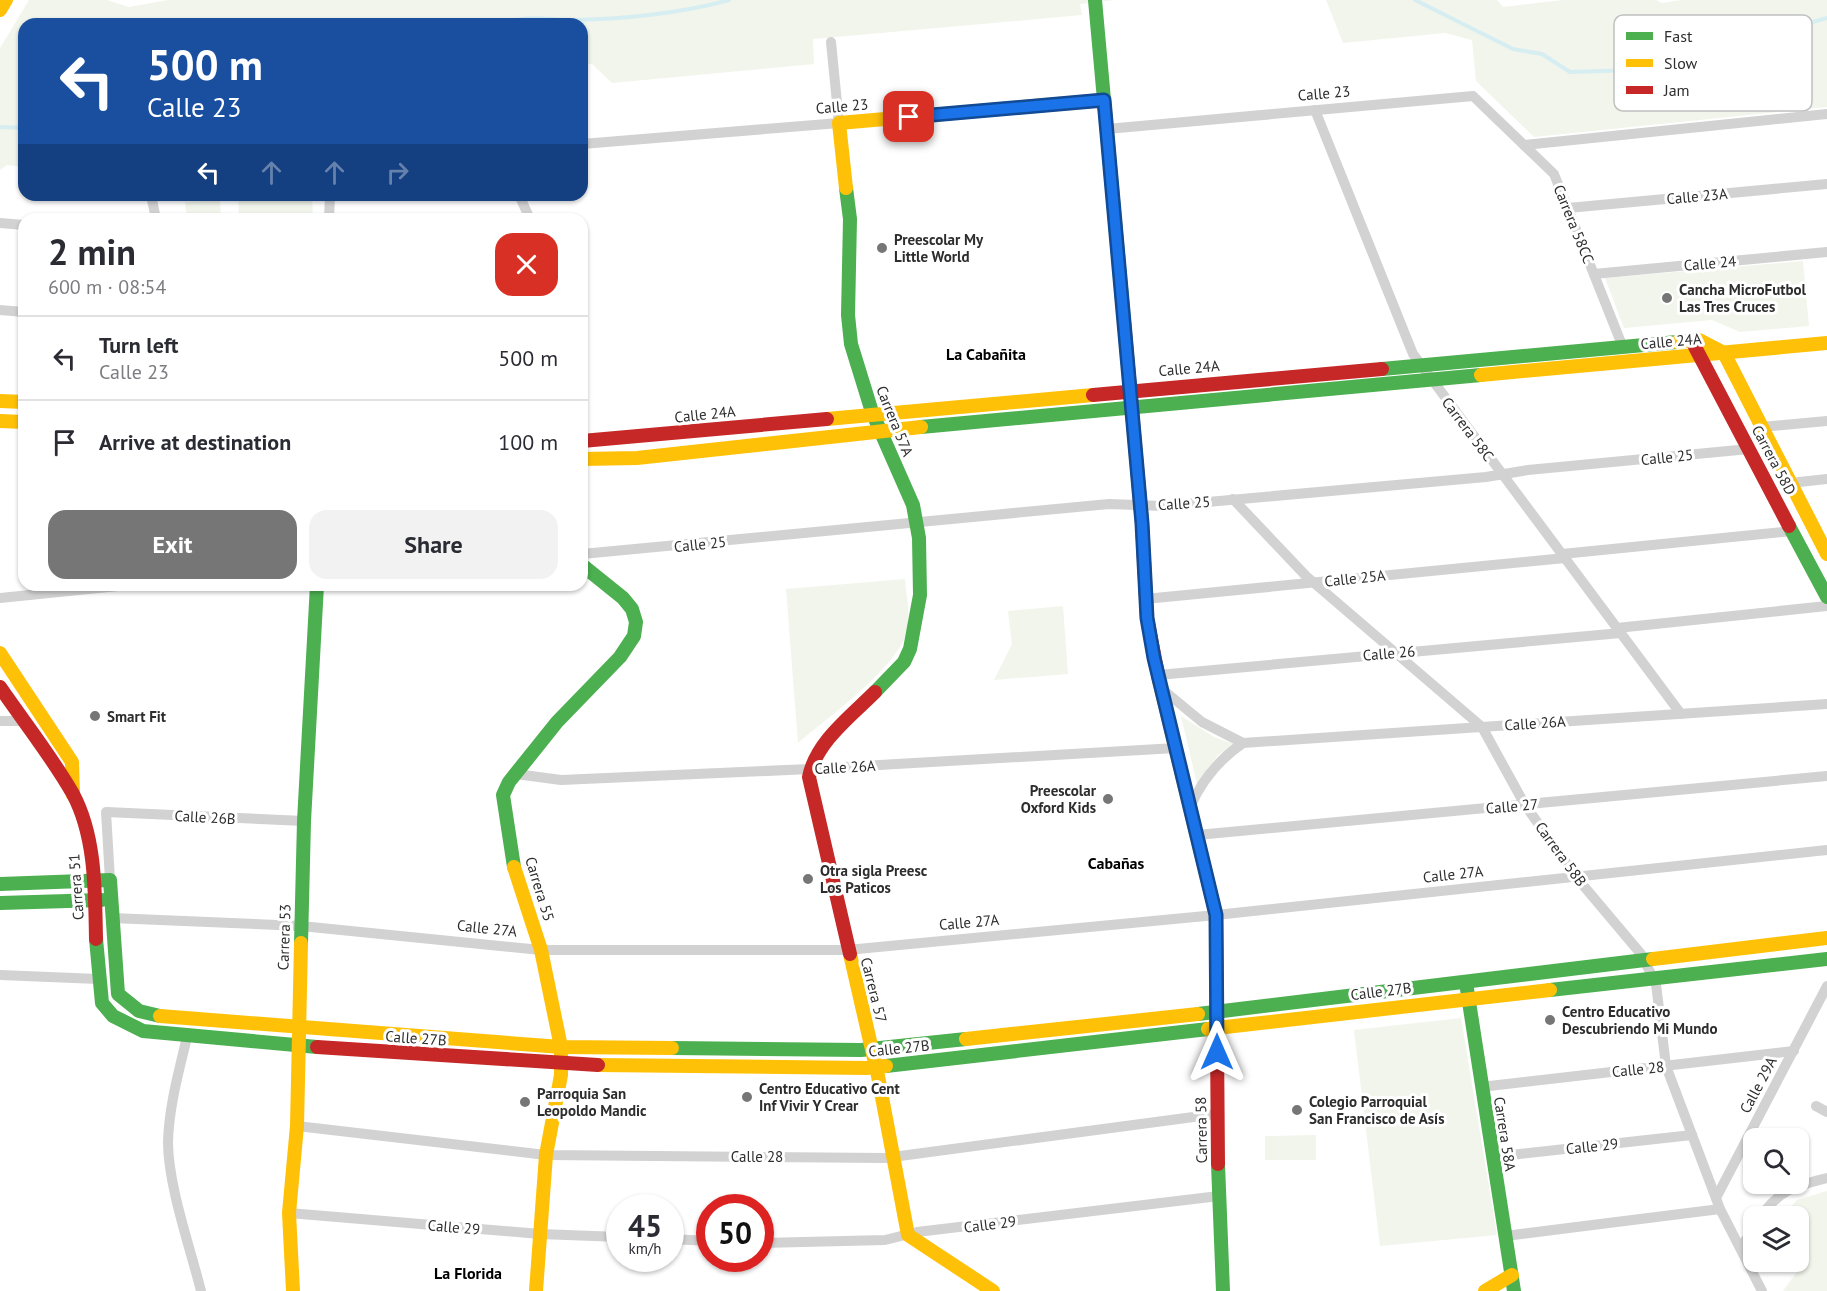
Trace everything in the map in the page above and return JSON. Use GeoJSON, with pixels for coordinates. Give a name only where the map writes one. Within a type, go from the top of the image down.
{"type":"FeatureCollection","features":[{"type":"Feature","properties":{"kind":"main road"},"geometry":{"type":"LineString","coordinates":[[0,10],[6,0]]}},
{"type":"Feature","properties":{"kind":"main road","name":"Carrera 58"},"geometry":{"type":"LineString","coordinates":[[1096,3],[1140,505],[1145,599],[1159,681],[1216,915],[1216,1114],[1223,1291]]}},
{"type":"Feature","properties":{"kind":"main road","name":"Calle 23"},"geometry":{"type":"LineString","coordinates":[[839,123],[1104,100]]}},
{"type":"Feature","properties":{"kind":"main road","name":"Carrera 57A"},"geometry":{"type":"LineString","coordinates":[[810,770],[821,747],[896,673],[911,651],[918,629],[918,522],[879,432],[851,344],[849,325],[850,219],[839,123]]}},
{"type":"Feature","properties":{"kind":"main road","name":"Calle 24A"},"geometry":{"type":"LineString","coordinates":[[588,441],[872,412],[1691,339],[1704,341],[1724,353]]}},
{"type":"Feature","properties":{"kind":"main road","name":"Carrera 58D"},"geometry":{"type":"LineString","coordinates":[[1691,339],[1827,597]]}},
{"type":"Feature","properties":{"kind":"main road","name":"Calle 24A"},"geometry":{"type":"LineString","coordinates":[[588,459],[637,458],[1131,407],[1827,343]]}},
{"type":"Feature","properties":{"kind":"main road","name":"Carrera 58D"},"geometry":{"type":"LineString","coordinates":[[1724,353],[1826,551]]}},
{"type":"Feature","properties":{"kind":"main road"},"geometry":{"type":"LineString","coordinates":[[0,401],[18,402]]}},
{"type":"Feature","properties":{"kind":"main road"},"geometry":{"type":"LineString","coordinates":[[0,421],[18,422]]}},
{"type":"Feature","properties":{"kind":"main road","name":"Carrera 55"},"geometry":{"type":"LineString","coordinates":[[536,1291],[546,1155],[561,1065],[561,1047],[541,950],[513,863],[503,803],[505,789],[516,774],[557,722],[620,657],[634,636],[636,622],[632,609],[623,598],[588,570]]}},
{"type":"Feature","properties":{"kind":"main road","name":"Carrera 53"},"geometry":{"type":"LineString","coordinates":[[293,1291],[289,1213],[297,1126],[297,1027],[304,821],[317,591]]}},
{"type":"Feature","properties":{"kind":"main road","name":"Carrera 51"},"geometry":{"type":"LineString","coordinates":[[0,652],[72,762],[73,795]]}},
{"type":"Feature","properties":{"kind":"main road","name":"Carrera 51"},"geometry":{"type":"LineString","coordinates":[[0,687],[73,795],[89,837],[98,979]]}},
{"type":"Feature","properties":{"kind":"main road","name":"Carrera 57"},"geometry":{"type":"LineString","coordinates":[[810,770],[810,785],[876,1068],[908,1235]]}},
{"type":"Feature","properties":{"kind":"main road"},"geometry":{"type":"LineString","coordinates":[[0,884],[110,880],[112,918]]}},
{"type":"Feature","properties":{"kind":"main road"},"geometry":{"type":"LineString","coordinates":[[0,903],[111,900]]}},
{"type":"Feature","properties":{"kind":"main road","name":"Calle 27B"},"geometry":{"type":"LineString","coordinates":[[112,918],[118,994],[139,1011],[156,1016],[561,1047],[871,1049],[1217,1012],[1645,962],[1827,938]]}},
{"type":"Feature","properties":{"kind":"main road","name":"Calle 27B"},"geometry":{"type":"LineString","coordinates":[[98,979],[102,1003],[113,1016],[128,1026],[143,1031],[297,1046],[561,1065],[876,1068],[1468,998],[1827,959]]}},
{"type":"Feature","properties":{"kind":"main road","name":"Carrera 58A"},"geometry":{"type":"LineString","coordinates":[[1466,983],[1514,1291]]}},
{"type":"Feature","properties":{"kind":"main road"},"geometry":{"type":"LineString","coordinates":[[908,1235],[975,1287],[993,1291]]}},
{"type":"Feature","properties":{"kind":"main road"},"geometry":{"type":"LineString","coordinates":[[1485,1291],[1512,1275]]}},
{"type":"Feature","properties":{"kind":"street","name":"Carrera 57A"},"geometry":{"type":"LineString","coordinates":[[831,42],[839,123]]}},
{"type":"Feature","properties":{"kind":"street","name":"Calle 23"},"geometry":{"type":"LineString","coordinates":[[1107,129],[1473,96]]}},
{"type":"Feature","properties":{"kind":"street","name":"Carrera 58CC"},"geometry":{"type":"LineString","coordinates":[[1473,96],[1554,174],[1622,345]]}},
{"type":"Feature","properties":{"kind":"street","name":"Carrera 58C"},"geometry":{"type":"LineString","coordinates":[[1315,110],[1410,348],[1419,363],[1681,714]]}},
{"type":"Feature","properties":{"kind":"street"},"geometry":{"type":"LineString","coordinates":[[1524,145],[1827,114]]}},
{"type":"Feature","properties":{"kind":"street","name":"Calle 23"},"geometry":{"type":"LineString","coordinates":[[588,144],[839,123]]}},
{"type":"Feature","properties":{"kind":"street","name":"Calle 23A"},"geometry":{"type":"LineString","coordinates":[[1568,208],[1827,184]]}},
{"type":"Feature","properties":{"kind":"street"},"geometry":{"type":"LineString","coordinates":[[0,224],[18,225]]}},
{"type":"Feature","properties":{"kind":"street","name":"Calle 24"},"geometry":{"type":"LineString","coordinates":[[1594,274],[1827,252]]}},
{"type":"Feature","properties":{"kind":"street"},"geometry":{"type":"LineString","coordinates":[[0,310],[18,312]]}},
{"type":"Feature","properties":{"kind":"street"},"geometry":{"type":"LineString","coordinates":[[1762,427],[1827,421]]}},
{"type":"Feature","properties":{"kind":"street","name":"Calle 25"},"geometry":{"type":"LineString","coordinates":[[588,553],[1109,504],[1163,506],[1749,449]]}},
{"type":"Feature","properties":{"kind":"street"},"geometry":{"type":"LineString","coordinates":[[1790,483],[1827,479]]}},
{"type":"Feature","properties":{"kind":"street","name":"Carrera 58B"},"geometry":{"type":"LineString","coordinates":[[1233,499],[1314,582],[1482,727],[1525,805],[1577,878],[1645,962],[1656,984],[1666,1066],[1720,1209],[1741,1247],[1758,1291]]}},
{"type":"Feature","properties":{"kind":"street","name":"Calle 25A"},"geometry":{"type":"LineString","coordinates":[[1145,599],[1792,531]]}},
{"type":"Feature","properties":{"kind":"street"},"geometry":{"type":"LineString","coordinates":[[0,598],[69,591]]}},
{"type":"Feature","properties":{"kind":"street","name":"Calle 26"},"geometry":{"type":"LineString","coordinates":[[1159,681],[1395,652],[1619,630],[1827,606]]}},
{"type":"Feature","properties":{"kind":"street"},"geometry":{"type":"LineString","coordinates":[[1159,681],[1202,722],[1244,743],[1230,753],[1207,776],[1190,807]]}},
{"type":"Feature","properties":{"kind":"street","name":"Calle 26A"},"geometry":{"type":"LineString","coordinates":[[1244,743],[1827,704]]}},
{"type":"Feature","properties":{"kind":"street"},"geometry":{"type":"LineString","coordinates":[[0,722],[23,721]]}},
{"type":"Feature","properties":{"kind":"street","name":"Calle 26A"},"geometry":{"type":"LineString","coordinates":[[516,774],[561,780],[810,770],[1176,748]]}},
{"type":"Feature","properties":{"kind":"street","name":"Calle 27"},"geometry":{"type":"LineString","coordinates":[[1197,835],[1827,776]]}},
{"type":"Feature","properties":{"kind":"street","name":"Calle 26B"},"geometry":{"type":"LineString","coordinates":[[110,880],[106,812],[304,821]]}},
{"type":"Feature","properties":{"kind":"street","name":"Calle 27A"},"geometry":{"type":"LineString","coordinates":[[112,918],[301,926],[541,950],[847,950],[1216,915],[1827,850]]}},
{"type":"Feature","properties":{"kind":"street"},"geometry":{"type":"LineString","coordinates":[[0,975],[98,979]]}},
{"type":"Feature","properties":{"kind":"street","name":"Calle 29A"},"geometry":{"type":"LineString","coordinates":[[1716,1198],[1827,986]]}},
{"type":"Feature","properties":{"kind":"street"},"geometry":{"type":"LineString","coordinates":[[187,1036],[172,1105],[168,1142],[170,1166],[201,1291]]}},
{"type":"Feature","properties":{"kind":"street","name":"Calle 28"},"geometry":{"type":"LineString","coordinates":[[1481,1087],[1794,1051]]}},
{"type":"Feature","properties":{"kind":"street"},"geometry":{"type":"LineString","coordinates":[[1816,1106],[1827,1112]]}},
{"type":"Feature","properties":{"kind":"street","name":"Calle 28"},"geometry":{"type":"LineString","coordinates":[[297,1126],[546,1155],[893,1157],[1216,1114]]}},
{"type":"Feature","properties":{"kind":"street","name":"Calle 29"},"geometry":{"type":"LineString","coordinates":[[1492,1157],[1692,1135]]}},
{"type":"Feature","properties":{"kind":"street"},"geometry":{"type":"LineString","coordinates":[[1768,1206],[1773,1199],[1793,1187],[1827,1178]]}},
{"type":"Feature","properties":{"kind":"street","name":"Calle 29"},"geometry":{"type":"LineString","coordinates":[[774,1243],[885,1240],[908,1235],[1219,1196]]}},
{"type":"Feature","properties":{"kind":"street"},"geometry":{"type":"LineString","coordinates":[[1505,1236],[1720,1209]]}},
{"type":"Feature","properties":{"kind":"street","name":"Calle 29"},"geometry":{"type":"LineString","coordinates":[[289,1213],[540,1234],[606,1236]]}},
{"type":"Feature","properties":{"kind":"shaded area"},"geometry":{"type":"Polygon","coordinates":[[[29,0],[107,0],[129,7],[168,0],[1115,0],[1080,4],[1082,15],[813,39],[814,64],[612,83],[592,64],[588,64],[588,18],[18,18],[29,0]]]}},
{"type":"Feature","properties":{"kind":"shaded area"},"geometry":{"type":"Polygon","coordinates":[[[1326,0],[1497,0],[1503,7],[1563,0],[1656,0],[1662,3],[1681,0],[1827,0],[1827,107],[1812,109],[1812,15],[1614,15],[1614,111],[1788,111],[1534,137],[1476,81],[1472,40],[1445,33],[1343,43],[1326,0]]]}},
{"type":"Feature","properties":{"kind":"shaded area"},"geometry":{"type":"Polygon","coordinates":[[[18,18],[18,166],[7,165],[0,170],[0,48],[18,18]]]}},
{"type":"Feature","properties":{"kind":"shaded area"},"geometry":{"type":"Polygon","coordinates":[[[220,201],[221,213],[186,213],[185,202],[220,201]]]}},
{"type":"Feature","properties":{"kind":"shaded area"},"geometry":{"type":"Polygon","coordinates":[[[238,201],[312,201],[313,213],[239,213],[238,201]]]}},
{"type":"Feature","properties":{"kind":"shaded area"},"geometry":{"type":"Polygon","coordinates":[[[1803,261],[1809,326],[1740,332],[1712,320],[1624,328],[1605,278],[1803,261]]]}},
{"type":"Feature","properties":{"kind":"shaded area"},"geometry":{"type":"Polygon","coordinates":[[[905,579],[909,618],[901,644],[877,675],[798,743],[786,589],[905,579]]]}},
{"type":"Feature","properties":{"kind":"shaded area"},"geometry":{"type":"Polygon","coordinates":[[[1063,606],[1068,674],[994,680],[1012,644],[1008,611],[1063,606]]]}},
{"type":"Feature","properties":{"kind":"shaded area"},"geometry":{"type":"Polygon","coordinates":[[[1181,716],[1214,737],[1234,744],[1218,755],[1197,784],[1181,716]]]}},
{"type":"Feature","properties":{"kind":"shaded area"},"geometry":{"type":"Polygon","coordinates":[[[1461,1018],[1497,1235],[1380,1246],[1354,1030],[1461,1018]]]}},
{"type":"Feature","properties":{"kind":"shaded area"},"geometry":{"type":"Polygon","coordinates":[[[1316,1135],[1316,1160],[1265,1160],[1265,1136],[1316,1135]]]}},
{"type":"Feature","properties":{"kind":"shaded area"},"geometry":{"type":"Polygon","coordinates":[[[1827,1191],[1827,1291],[1783,1291],[1797,1272],[1809,1272],[1809,1206],[1792,1206],[1797,1200],[1827,1191]]]}},
{"type":"Feature","properties":{"kind":"waterway"},"geometry":{"type":"LineString","coordinates":[[588,19],[673,12],[729,0]]}},
{"type":"Feature","properties":{"kind":"waterway"},"geometry":{"type":"LineString","coordinates":[[1415,0],[1513,49],[1542,54],[1570,72],[1614,71]]}},
{"type":"Feature","properties":{"kind":"waterway"},"geometry":{"type":"LineString","coordinates":[[1812,22],[1827,18]]}},
{"type":"Feature","properties":{"kind":"waterway"},"geometry":{"type":"LineString","coordinates":[[0,127],[18,128]]}},
{"type":"Feature","properties":{"kind":"traffic: fast"},"geometry":{"type":"LineString","coordinates":[[1095,0],[1124,321]]}},
{"type":"Feature","properties":{"kind":"traffic: fast"},"geometry":{"type":"LineString","coordinates":[[846,188],[850,219],[848,315],[851,344],[872,412],[913,505],[919,538],[920,595],[910,649],[904,662],[875,692]]}},
{"type":"Feature","properties":{"kind":"traffic: fast"},"geometry":{"type":"LineString","coordinates":[[1382,369],[1677,342]]}},
{"type":"Feature","properties":{"kind":"traffic: fast"},"geometry":{"type":"LineString","coordinates":[[921,427],[1481,375]]}},
{"type":"Feature","properties":{"kind":"traffic: fast"},"geometry":{"type":"LineString","coordinates":[[1789,526],[1827,597]]}},
{"type":"Feature","properties":{"kind":"traffic: fast"},"geometry":{"type":"LineString","coordinates":[[514,867],[503,795],[509,782],[557,722],[620,657],[634,636],[636,622],[632,609],[623,598],[588,570]]}},
{"type":"Feature","properties":{"kind":"traffic: fast"},"geometry":{"type":"LineString","coordinates":[[301,943],[304,821],[317,591]]}},
{"type":"Feature","properties":{"kind":"traffic: fast"},"geometry":{"type":"LineString","coordinates":[[0,884],[110,880],[118,994],[139,1011],[160,1016]]}},
{"type":"Feature","properties":{"kind":"traffic: fast"},"geometry":{"type":"LineString","coordinates":[[0,903],[102,900]]}},
{"type":"Feature","properties":{"kind":"traffic: fast"},"geometry":{"type":"LineString","coordinates":[[96,939],[102,1003],[113,1016],[143,1031],[317,1047]]}},
{"type":"Feature","properties":{"kind":"traffic: fast"},"geometry":{"type":"LineString","coordinates":[[1198,1014],[1653,959]]}},
{"type":"Feature","properties":{"kind":"traffic: fast"},"geometry":{"type":"LineString","coordinates":[[1550,990],[1827,959]]}},
{"type":"Feature","properties":{"kind":"traffic: fast"},"geometry":{"type":"LineString","coordinates":[[1467,989],[1514,1291]]}},
{"type":"Feature","properties":{"kind":"traffic: fast"},"geometry":{"type":"LineString","coordinates":[[886,1066],[1208,1029]]}},
{"type":"Feature","properties":{"kind":"traffic: fast"},"geometry":{"type":"LineString","coordinates":[[672,1048],[861,1050],[966,1039]]}},
{"type":"Feature","properties":{"kind":"traffic: fast"},"geometry":{"type":"LineString","coordinates":[[1218,1164],[1223,1291]]}},
{"type":"Feature","properties":{"kind":"traffic: slow"},"geometry":{"type":"LineString","coordinates":[[0,10],[6,0]]}},
{"type":"Feature","properties":{"kind":"traffic: slow"},"geometry":{"type":"LineString","coordinates":[[846,188],[839,123],[1104,100]]}},
{"type":"Feature","properties":{"kind":"traffic: slow"},"geometry":{"type":"LineString","coordinates":[[1677,342],[1699,340],[1724,353],[1827,554]]}},
{"type":"Feature","properties":{"kind":"traffic: slow"},"geometry":{"type":"LineString","coordinates":[[1481,375],[1827,343]]}},
{"type":"Feature","properties":{"kind":"traffic: slow"},"geometry":{"type":"LineString","coordinates":[[827,419],[1093,395]]}},
{"type":"Feature","properties":{"kind":"traffic: slow"},"geometry":{"type":"LineString","coordinates":[[0,401],[18,402]]}},
{"type":"Feature","properties":{"kind":"traffic: slow"},"geometry":{"type":"LineString","coordinates":[[0,421],[18,422]]}},
{"type":"Feature","properties":{"kind":"traffic: slow"},"geometry":{"type":"LineString","coordinates":[[588,459],[637,458],[921,427]]}},
{"type":"Feature","properties":{"kind":"traffic: slow"},"geometry":{"type":"LineString","coordinates":[[0,653],[72,762],[73,795]]}},
{"type":"Feature","properties":{"kind":"traffic: slow"},"geometry":{"type":"LineString","coordinates":[[1159,680],[1216,915]]}},
{"type":"Feature","properties":{"kind":"traffic: slow"},"geometry":{"type":"LineString","coordinates":[[514,867],[541,950],[561,1047],[561,1075],[546,1155],[536,1291]]}},
{"type":"Feature","properties":{"kind":"traffic: slow"},"geometry":{"type":"LineString","coordinates":[[1653,959],[1827,938]]}},
{"type":"Feature","properties":{"kind":"traffic: slow"},"geometry":{"type":"LineString","coordinates":[[293,1291],[289,1213],[297,1126],[301,943]]}},
{"type":"Feature","properties":{"kind":"traffic: slow"},"geometry":{"type":"LineString","coordinates":[[850,954],[878,1076],[908,1235],[993,1291]]}},
{"type":"Feature","properties":{"kind":"traffic: slow"},"geometry":{"type":"LineString","coordinates":[[1208,1029],[1550,990]]}},
{"type":"Feature","properties":{"kind":"traffic: slow"},"geometry":{"type":"LineString","coordinates":[[966,1039],[1198,1014]]}},
{"type":"Feature","properties":{"kind":"traffic: slow"},"geometry":{"type":"LineString","coordinates":[[160,1016],[561,1047],[672,1048]]}},
{"type":"Feature","properties":{"kind":"traffic: slow"},"geometry":{"type":"LineString","coordinates":[[598,1065],[866,1068],[886,1066]]}},
{"type":"Feature","properties":{"kind":"traffic: slow"},"geometry":{"type":"LineString","coordinates":[[1485,1291],[1512,1275]]}},
{"type":"Feature","properties":{"kind":"traffic: jam"},"geometry":{"type":"LineString","coordinates":[[1124,321],[1142,523],[1147,618],[1159,680]]}},
{"type":"Feature","properties":{"kind":"traffic: jam"},"geometry":{"type":"LineString","coordinates":[[1695,347],[1789,526]]}},
{"type":"Feature","properties":{"kind":"traffic: jam"},"geometry":{"type":"LineString","coordinates":[[1093,395],[1382,369]]}},
{"type":"Feature","properties":{"kind":"traffic: jam"},"geometry":{"type":"LineString","coordinates":[[588,440],[827,419]]}},
{"type":"Feature","properties":{"kind":"traffic: jam"},"geometry":{"type":"LineString","coordinates":[[0,687],[56,767],[81,811],[93,865],[96,939]]}},
{"type":"Feature","properties":{"kind":"traffic: jam"},"geometry":{"type":"LineString","coordinates":[[850,954],[809,777],[813,764],[826,741],[875,692]]}},
{"type":"Feature","properties":{"kind":"traffic: jam"},"geometry":{"type":"LineString","coordinates":[[1216,915],[1218,1164]]}},
{"type":"Feature","properties":{"kind":"traffic: jam"},"geometry":{"type":"LineString","coordinates":[[317,1047],[598,1065]]}},
{"type":"Feature","properties":{"kind":"place","name":"Preescolar My Little World"},"geometry":{"type":"Point","coordinates":[882,248]}},
{"type":"Feature","properties":{"kind":"place","name":"Cancha MicroFutbol Las Tres Cruces"},"geometry":{"type":"Point","coordinates":[1667,298]}},
{"type":"Feature","properties":{"kind":"place","name":"Smart Fit"},"geometry":{"type":"Point","coordinates":[95,716]}},
{"type":"Feature","properties":{"kind":"place","name":"Preescolar Oxford Kids"},"geometry":{"type":"Point","coordinates":[1108,799]}},
{"type":"Feature","properties":{"kind":"place","name":"Otra sigla Preesc Los Paticos"},"geometry":{"type":"Point","coordinates":[808,879]}},
{"type":"Feature","properties":{"kind":"place","name":"Centro Educativo Descubriendo Mi Mundo"},"geometry":{"type":"Point","coordinates":[1550,1020]}},
{"type":"Feature","properties":{"kind":"place","name":"Centro Educativo Cent Inf Vivir Y Crear"},"geometry":{"type":"Point","coordinates":[747,1097]}},
{"type":"Feature","properties":{"kind":"place","name":"Parroquia San Leopoldo Mandic"},"geometry":{"type":"Point","coordinates":[525,1102]}},
{"type":"Feature","properties":{"kind":"place","name":"Colegio Parroquial San Francisco de Asís"},"geometry":{"type":"Point","coordinates":[1297,1110]}},
{"type":"Feature","properties":{"kind":"district","name":"La Cabañita"},"geometry":{"type":"Point","coordinates":[986,354]}},
{"type":"Feature","properties":{"kind":"district","name":"Cabañas"},"geometry":{"type":"Point","coordinates":[1116,863]}},
{"type":"Feature","properties":{"kind":"district","name":"La Florida"},"geometry":{"type":"Point","coordinates":[468,1273]}},
{"type":"Feature","properties":{"kind":"route"},"geometry":{"type":"LineString","coordinates":[[909,117],[1104,100],[1142,523],[1147,618],[1154,658],[1216,915],[1217,1052]]}}]}
